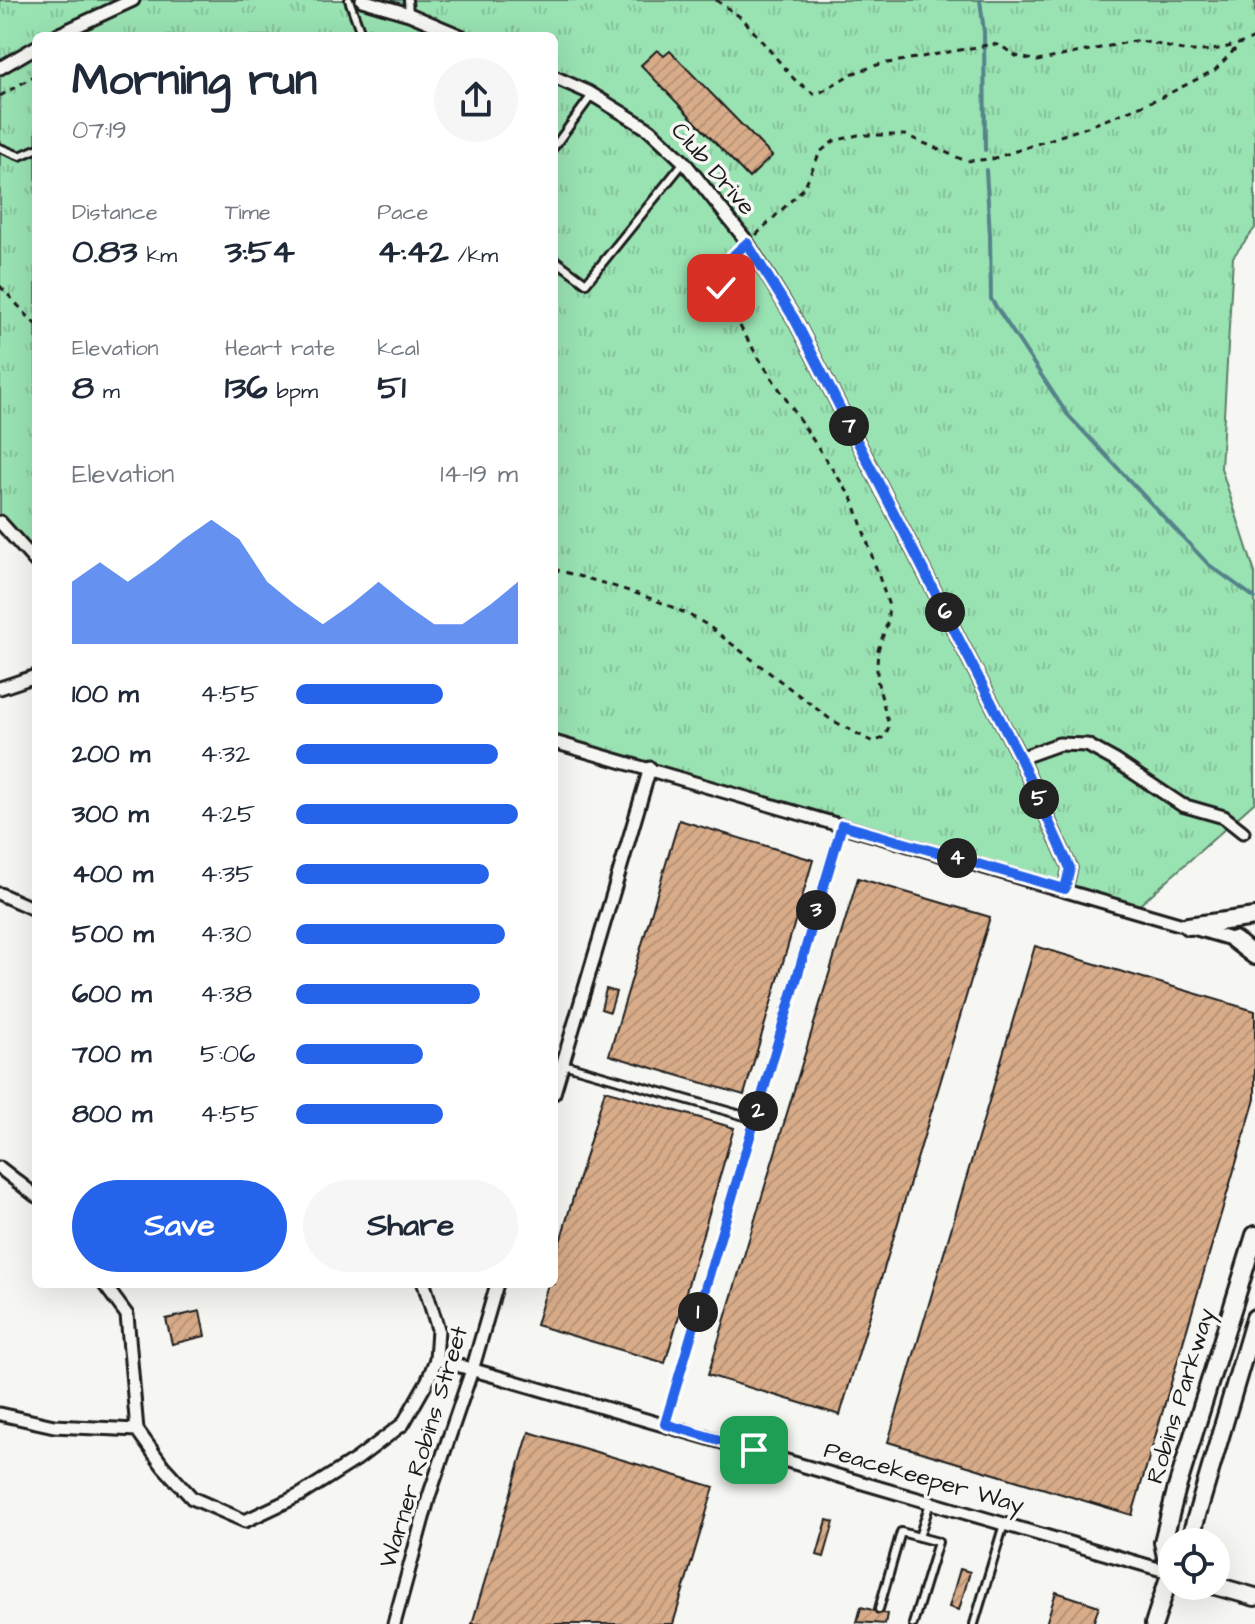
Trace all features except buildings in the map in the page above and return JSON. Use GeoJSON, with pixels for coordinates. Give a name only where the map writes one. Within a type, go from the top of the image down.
{"type":"FeatureCollection","features":[{"type":"Feature","properties":{"kind":"street"},"geometry":{"type":"LineString","coordinates":[[362,0],[409,14],[452,32]]}},
{"type":"Feature","properties":{"kind":"street"},"geometry":{"type":"LineString","coordinates":[[63,32],[128,1]]}},
{"type":"Feature","properties":{"kind":"street"},"geometry":{"type":"LineString","coordinates":[[0,68],[32,49]]}},
{"type":"Feature","properties":{"kind":"street","name":"Club Drive"},"geometry":{"type":"LineString","coordinates":[[558,79],[592,95],[650,130],[684,162],[747,243],[795,320],[1020,758],[1070,868],[1065,889]]}},
{"type":"Feature","properties":{"kind":"street"},"geometry":{"type":"LineString","coordinates":[[0,522],[32,558]]}},
{"type":"Feature","properties":{"kind":"street"},"geometry":{"type":"LineString","coordinates":[[0,688],[32,677]]}},
{"type":"Feature","properties":{"kind":"street"},"geometry":{"type":"LineString","coordinates":[[558,743],[1255,946]]}},
{"type":"Feature","properties":{"kind":"street"},"geometry":{"type":"LineString","coordinates":[[1020,758],[1059,744],[1087,745],[1182,805],[1224,817],[1243,832]]}},
{"type":"Feature","properties":{"kind":"street"},"geometry":{"type":"LineString","coordinates":[[558,1080],[650,768]]}},
{"type":"Feature","properties":{"kind":"street"},"geometry":{"type":"LineString","coordinates":[[0,894],[32,908]]}},
{"type":"Feature","properties":{"kind":"street"},"geometry":{"type":"LineString","coordinates":[[1188,926],[1255,917]]}},
{"type":"Feature","properties":{"kind":"street"},"geometry":{"type":"LineString","coordinates":[[1234,940],[1255,956]]}},
{"type":"Feature","properties":{"kind":"street"},"geometry":{"type":"LineString","coordinates":[[0,1168],[32,1193]]}},
{"type":"Feature","properties":{"kind":"street","name":"Robins Parkway"},"geometry":{"type":"LineString","coordinates":[[1167,1528],[1255,1235]]}},
{"type":"Feature","properties":{"kind":"street"},"geometry":{"type":"LineString","coordinates":[[107,1288],[127,1315],[137,1430],[163,1466],[192,1498],[245,1521],[300,1495],[357,1459],[403,1424],[436,1359],[438,1329],[426,1288]]}},
{"type":"Feature","properties":{"kind":"street","name":"Warner Robins Street"},"geometry":{"type":"LineString","coordinates":[[394,1624],[429,1496],[473,1367],[496,1288]]}},
{"type":"Feature","properties":{"kind":"street","name":"Robins Parkway"},"geometry":{"type":"LineString","coordinates":[[1193,1528],[1255,1318]]}},
{"type":"Feature","properties":{"kind":"street","name":"Peacekeeper Way"},"geometry":{"type":"LineString","coordinates":[[436,1359],[473,1367],[1158,1567]]}},
{"type":"Feature","properties":{"kind":"street"},"geometry":{"type":"LineString","coordinates":[[0,1414],[54,1426],[137,1430]]}},
{"type":"Feature","properties":{"kind":"street"},"geometry":{"type":"LineString","coordinates":[[1230,1590],[1255,1597]]}},
{"type":"Feature","properties":{"kind":"street","name":"Robins Parkway"},"geometry":{"type":"LineString","coordinates":[[1154,1624],[1162,1600]]}},
{"type":"Feature","properties":{"kind":"lane"},"geometry":{"type":"LineString","coordinates":[[349,0],[361,32]]}},
{"type":"Feature","properties":{"kind":"lane"},"geometry":{"type":"LineString","coordinates":[[408,0],[409,14]]}},
{"type":"Feature","properties":{"kind":"lane"},"geometry":{"type":"LineString","coordinates":[[558,142],[592,95]]}},
{"type":"Feature","properties":{"kind":"lane"},"geometry":{"type":"LineString","coordinates":[[0,148],[20,156],[32,151]]}},
{"type":"Feature","properties":{"kind":"lane"},"geometry":{"type":"LineString","coordinates":[[558,262],[586,283],[684,162]]}},
{"type":"Feature","properties":{"kind":"lane"},"geometry":{"type":"LineString","coordinates":[[665,1424],[842,825]]}},
{"type":"Feature","properties":{"kind":"lane"},"geometry":{"type":"LineString","coordinates":[[563,1064],[755,1119]]}},
{"type":"Feature","properties":{"kind":"lane"},"geometry":{"type":"LineString","coordinates":[[919,1537],[930,1503]]}},
{"type":"Feature","properties":{"kind":"lane"},"geometry":{"type":"LineString","coordinates":[[974,1624],[1004,1524]]}},
{"type":"Feature","properties":{"kind":"lane"},"geometry":{"type":"LineString","coordinates":[[879,1609],[901,1532],[938,1542],[913,1624]]}},
{"type":"Feature","properties":{"kind":"path"},"geometry":{"type":"LineString","coordinates":[[716,0],[743,19],[794,79],[814,94],[861,70],[993,44],[1016,56],[1037,61],[1134,41],[1191,51],[1238,46],[1255,38]]}},
{"type":"Feature","properties":{"kind":"path"},"geometry":{"type":"LineString","coordinates":[[558,570],[688,613],[837,724],[871,741],[885,737],[889,726],[876,671],[878,650],[887,624],[887,599],[853,500],[756,354],[724,295],[719,279],[721,271],[798,195],[812,175],[820,152],[834,141],[858,135],[900,134],[966,161],[992,159],[1123,115],[1215,70],[1238,46]]}},
{"type":"Feature","properties":{"kind":"path"},"geometry":{"type":"LineString","coordinates":[[0,96],[32,77]]}},
{"type":"Feature","properties":{"kind":"path"},"geometry":{"type":"LineString","coordinates":[[0,286],[32,321]]}},
{"type":"Feature","properties":{"kind":"green space"},"geometry":{"type":"Polygon","coordinates":[[[0,0],[1255,0],[1255,228],[1233,257],[1221,468],[1255,573],[1255,802],[1134,910],[558,743],[558,32],[32,32],[32,554],[0,526],[0,0]]]}},
{"type":"Feature","properties":{"kind":"waterway"},"geometry":{"type":"LineString","coordinates":[[980,0],[984,32],[985,150]]}},
{"type":"Feature","properties":{"kind":"waterway"},"geometry":{"type":"LineString","coordinates":[[986,170],[991,299],[1067,414],[1208,564],[1255,598]]}},
{"type":"Feature","properties":{"kind":"route"},"geometry":{"type":"LineString","coordinates":[[721,288],[721,271],[747,243],[795,320],[1020,758],[1070,868],[1065,889],[842,825],[665,1424],[754,1450]]}}]}
